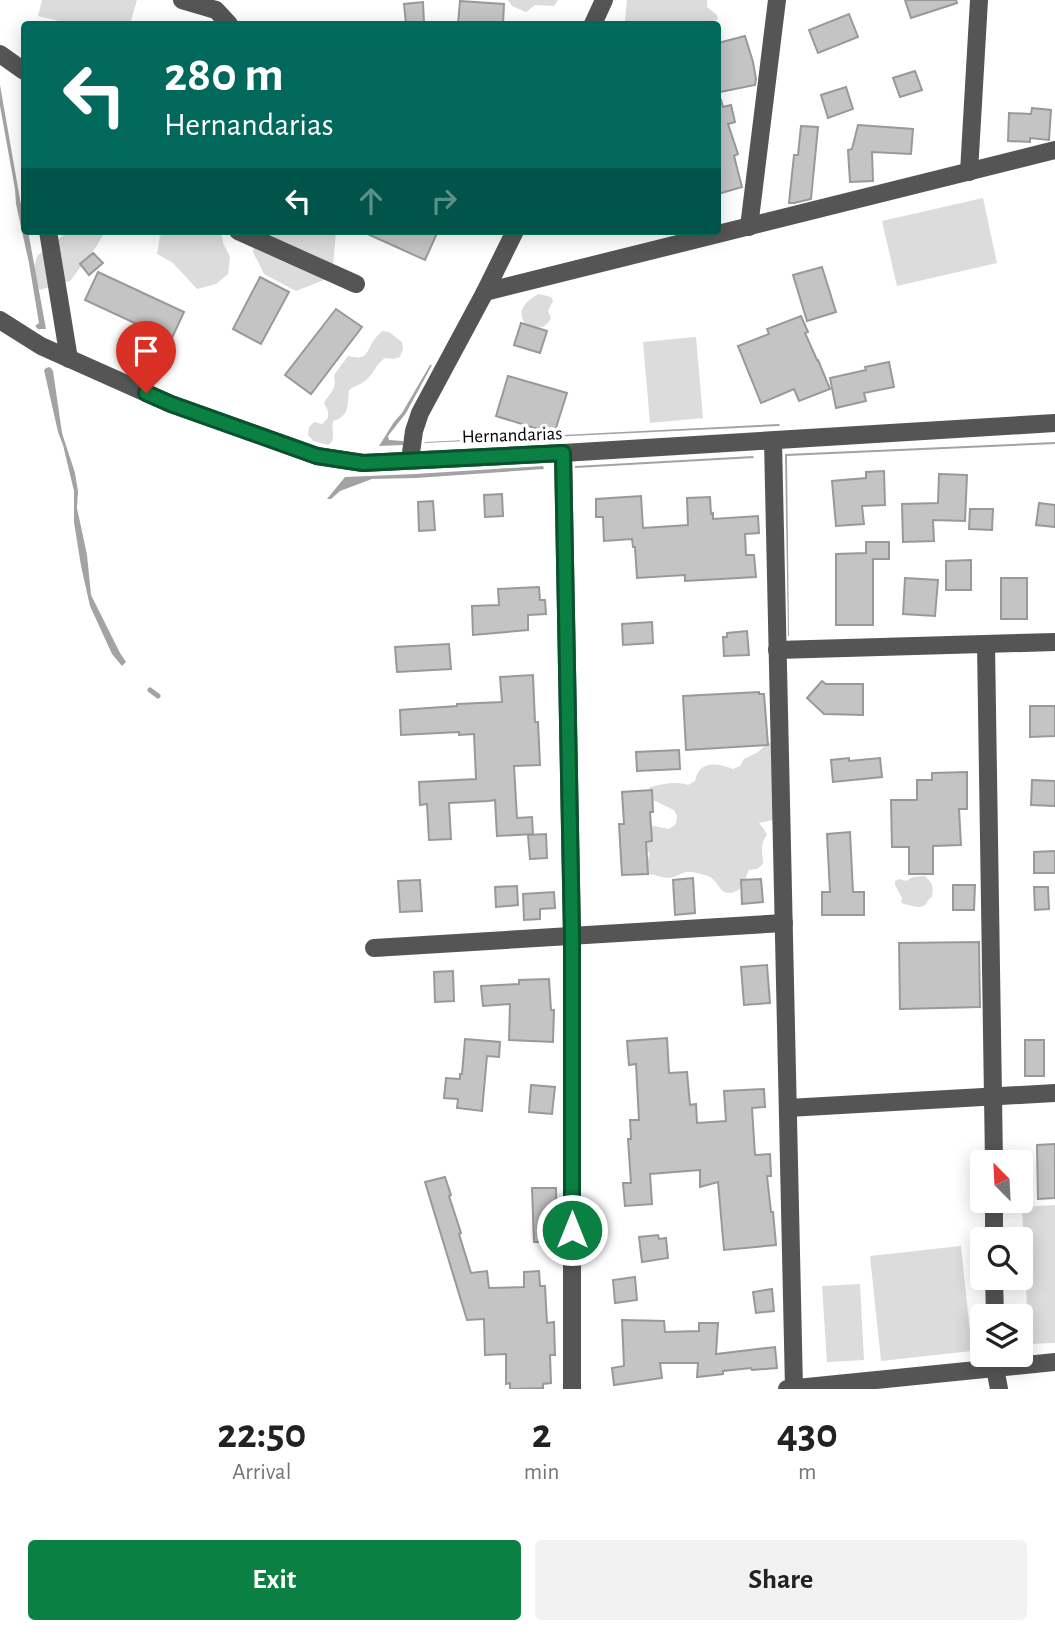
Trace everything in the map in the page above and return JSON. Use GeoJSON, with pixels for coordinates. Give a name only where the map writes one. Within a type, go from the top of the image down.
{"type":"FeatureCollection","features":[{"type":"Feature","properties":{"kind":"street"},"geometry":{"type":"LineString","coordinates":[[182,0],[216,10],[226,21]]}},
{"type":"Feature","properties":{"kind":"street"},"geometry":{"type":"LineString","coordinates":[[594,21],[604,0]]}},
{"type":"Feature","properties":{"kind":"street"},"geometry":{"type":"LineString","coordinates":[[749,227],[777,0]]}},
{"type":"Feature","properties":{"kind":"street"},"geometry":{"type":"LineString","coordinates":[[969,172],[979,0]]}},
{"type":"Feature","properties":{"kind":"street"},"geometry":{"type":"LineString","coordinates":[[0,54],[21,72]]}},
{"type":"Feature","properties":{"kind":"street"},"geometry":{"type":"LineString","coordinates":[[721,234],[1055,150]]}},
{"type":"Feature","properties":{"kind":"street"},"geometry":{"type":"LineString","coordinates":[[49,235],[69,359]]}},
{"type":"Feature","properties":{"kind":"street"},"geometry":{"type":"LineString","coordinates":[[247,235],[356,284]]}},
{"type":"Feature","properties":{"kind":"street"},"geometry":{"type":"LineString","coordinates":[[410,460],[414,431],[420,413],[513,235]]}},
{"type":"Feature","properties":{"kind":"street"},"geometry":{"type":"LineString","coordinates":[[485,292],[717,235]]}},
{"type":"Feature","properties":{"kind":"street","name":"Hernandarias"},"geometry":{"type":"LineString","coordinates":[[0,320],[41,346],[171,404],[317,456],[363,463],[1055,423]]}},
{"type":"Feature","properties":{"kind":"street"},"geometry":{"type":"LineString","coordinates":[[772,441],[794,1388]]}},
{"type":"Feature","properties":{"kind":"street"},"geometry":{"type":"LineString","coordinates":[[563,453],[572,936],[572,1389]]}},
{"type":"Feature","properties":{"kind":"street"},"geometry":{"type":"LineString","coordinates":[[777,650],[1055,642]]}},
{"type":"Feature","properties":{"kind":"street"},"geometry":{"type":"LineString","coordinates":[[986,644],[993,1150]]}},
{"type":"Feature","properties":{"kind":"street"},"geometry":{"type":"LineString","coordinates":[[374,948],[784,923]]}},
{"type":"Feature","properties":{"kind":"street"},"geometry":{"type":"LineString","coordinates":[[788,1108],[1055,1093]]}},
{"type":"Feature","properties":{"kind":"street"},"geometry":{"type":"LineString","coordinates":[[1033,1362],[1055,1362]]}},
{"type":"Feature","properties":{"kind":"street"},"geometry":{"type":"LineString","coordinates":[[787,1389],[970,1364]]}},
{"type":"Feature","properties":{"kind":"street"},"geometry":{"type":"LineString","coordinates":[[996,1367],[999,1389]]}},
{"type":"Feature","properties":{"kind":"shaded area"},"geometry":{"type":"Polygon","coordinates":[[[42,0],[137,0],[131,21],[59,21],[38,16],[42,0]]]}},
{"type":"Feature","properties":{"kind":"shaded area"},"geometry":{"type":"Polygon","coordinates":[[[508,0],[558,0],[554,6],[535,5],[526,12],[512,6],[508,0]]]}},
{"type":"Feature","properties":{"kind":"shaded area"},"geometry":{"type":"Polygon","coordinates":[[[627,0],[707,0],[707,7],[718,19],[715,21],[625,20],[627,0]]]}},
{"type":"Feature","properties":{"kind":"shaded area"},"geometry":{"type":"Polygon","coordinates":[[[0,85],[21,205],[21,227],[16,204],[0,106],[0,85]]]}},
{"type":"Feature","properties":{"kind":"shaded area"},"geometry":{"type":"Polygon","coordinates":[[[983,198],[997,263],[897,286],[882,221],[983,198]]]}},
{"type":"Feature","properties":{"kind":"shaded area"},"geometry":{"type":"Polygon","coordinates":[[[23,235],[29,235],[46,329],[38,329],[35,326],[39,323],[23,235]]]}},
{"type":"Feature","properties":{"kind":"shaded area"},"geometry":{"type":"Polygon","coordinates":[[[64,235],[103,235],[70,281],[40,290],[32,275],[37,256],[64,235]]]}},
{"type":"Feature","properties":{"kind":"shaded area"},"geometry":{"type":"Polygon","coordinates":[[[222,235],[230,257],[228,274],[216,284],[197,289],[173,263],[157,254],[160,236],[222,235]]]}},
{"type":"Feature","properties":{"kind":"shaded area"},"geometry":{"type":"Polygon","coordinates":[[[336,235],[332,277],[296,291],[264,274],[253,252],[256,237],[336,235]]]}},
{"type":"Feature","properties":{"kind":"shaded area"},"geometry":{"type":"Polygon","coordinates":[[[539,294],[551,297],[553,301],[548,311],[551,318],[538,328],[527,326],[523,321],[523,307],[539,294]]]}},
{"type":"Feature","properties":{"kind":"shaded area"},"geometry":{"type":"Polygon","coordinates":[[[382,331],[389,332],[402,342],[400,357],[385,358],[368,379],[349,390],[345,413],[333,421],[331,443],[328,445],[313,441],[308,435],[309,427],[314,422],[322,424],[328,418],[324,403],[334,387],[334,375],[348,356],[365,355],[382,331]]]}},
{"type":"Feature","properties":{"kind":"shaded area"},"geometry":{"type":"Polygon","coordinates":[[[696,337],[703,418],[650,423],[643,342],[696,337]]]}},
{"type":"Feature","properties":{"kind":"shaded area"},"geometry":{"type":"Polygon","coordinates":[[[430,365],[406,413],[388,436],[389,440],[403,441],[403,445],[379,446],[402,413],[430,365]]]}},
{"type":"Feature","properties":{"kind":"shaded area"},"geometry":{"type":"Polygon","coordinates":[[[50,367],[53,371],[62,433],[75,473],[77,508],[87,555],[91,595],[126,662],[122,666],[112,654],[90,606],[74,522],[74,491],[44,370],[50,367]]]}},
{"type":"Feature","properties":{"kind":"shaded area"},"geometry":{"type":"Polygon","coordinates":[[[780,426],[424,443],[425,442],[780,426]]]}},
{"type":"Feature","properties":{"kind":"shaded area"},"geometry":{"type":"Polygon","coordinates":[[[1055,442],[787,456],[788,636],[785,454],[1055,442]]]}},
{"type":"Feature","properties":{"kind":"shaded area"},"geometry":{"type":"Polygon","coordinates":[[[754,458],[575,468],[575,466],[754,458]]]}},
{"type":"Feature","properties":{"kind":"shaded area"},"geometry":{"type":"Polygon","coordinates":[[[543,466],[544,469],[372,479],[327,499],[345,477],[543,466]]]}},
{"type":"Feature","properties":{"kind":"shaded area"},"geometry":{"type":"Polygon","coordinates":[[[769,742],[773,744],[777,814],[773,820],[759,823],[767,835],[762,846],[763,864],[757,869],[749,870],[740,888],[729,893],[722,890],[712,878],[697,873],[686,872],[670,878],[648,874],[645,868],[650,853],[637,846],[638,832],[653,826],[669,829],[676,824],[677,816],[674,810],[648,795],[650,787],[674,783],[688,785],[695,781],[700,769],[709,765],[733,769],[769,742]]]}},
{"type":"Feature","properties":{"kind":"shaded area"},"geometry":{"type":"Polygon","coordinates":[[[925,876],[932,885],[932,897],[921,907],[903,904],[895,881],[925,876]]]}},
{"type":"Feature","properties":{"kind":"shaded area"},"geometry":{"type":"Polygon","coordinates":[[[1055,1205],[1055,1343],[1033,1344],[1033,1304],[1027,1304],[1026,1290],[1033,1290],[1033,1227],[1023,1227],[1022,1213],[1033,1213],[1033,1206],[1055,1205]]]}},
{"type":"Feature","properties":{"kind":"shaded area"},"geometry":{"type":"Polygon","coordinates":[[[961,1246],[970,1351],[881,1361],[870,1256],[961,1246]]]}},
{"type":"Feature","properties":{"kind":"shaded area"},"geometry":{"type":"Polygon","coordinates":[[[860,1284],[864,1360],[827,1362],[822,1286],[860,1284]]]}},
{"type":"Feature","properties":{"kind":"building"},"geometry":{"type":"Polygon","coordinates":[[[905,0],[956,0],[957,3],[911,18],[905,0]]]}},
{"type":"Feature","properties":{"kind":"building"},"geometry":{"type":"Polygon","coordinates":[[[460,1],[504,4],[503,21],[458,21],[460,1]]]}},
{"type":"Feature","properties":{"kind":"building"},"geometry":{"type":"Polygon","coordinates":[[[423,2],[424,21],[406,21],[404,4],[423,2]]]}},
{"type":"Feature","properties":{"kind":"building"},"geometry":{"type":"Polygon","coordinates":[[[849,14],[858,37],[818,53],[809,30],[849,14]]]}},
{"type":"Feature","properties":{"kind":"building"},"geometry":{"type":"Polygon","coordinates":[[[745,36],[753,62],[755,85],[721,92],[721,42],[745,36]]]}},
{"type":"Feature","properties":{"kind":"building"},"geometry":{"type":"Polygon","coordinates":[[[915,71],[922,90],[900,97],[893,78],[915,71]]]}},
{"type":"Feature","properties":{"kind":"building"},"geometry":{"type":"Polygon","coordinates":[[[846,87],[853,109],[828,118],[821,95],[846,87]]]}},
{"type":"Feature","properties":{"kind":"building"},"geometry":{"type":"Polygon","coordinates":[[[721,100],[723,107],[731,105],[735,122],[728,124],[738,154],[734,156],[742,187],[721,193],[721,100]]]}},
{"type":"Feature","properties":{"kind":"building"},"geometry":{"type":"Polygon","coordinates":[[[1032,108],[1051,110],[1049,140],[1030,138],[1030,142],[1008,141],[1009,113],[1031,114],[1032,108]]]}},
{"type":"Feature","properties":{"kind":"building"},"geometry":{"type":"Polygon","coordinates":[[[858,125],[913,129],[911,154],[872,152],[873,181],[850,182],[848,150],[852,149],[858,125]]]}},
{"type":"Feature","properties":{"kind":"building"},"geometry":{"type":"Polygon","coordinates":[[[801,126],[818,127],[811,199],[789,203],[794,155],[798,155],[801,126]]]}},
{"type":"Feature","properties":{"kind":"building"},"geometry":{"type":"Polygon","coordinates":[[[370,235],[436,235],[425,260],[370,235]]]}},
{"type":"Feature","properties":{"kind":"building"},"geometry":{"type":"Polygon","coordinates":[[[93,253],[103,263],[89,275],[80,264],[93,253]]]}},
{"type":"Feature","properties":{"kind":"building"},"geometry":{"type":"Polygon","coordinates":[[[822,267],[836,312],[807,321],[793,275],[822,267]]]}},
{"type":"Feature","properties":{"kind":"building"},"geometry":{"type":"Polygon","coordinates":[[[98,272],[184,312],[171,340],[85,300],[98,272]]]}},
{"type":"Feature","properties":{"kind":"building"},"geometry":{"type":"Polygon","coordinates":[[[260,277],[289,292],[261,344],[233,329],[260,277]]]}},
{"type":"Feature","properties":{"kind":"building"},"geometry":{"type":"Polygon","coordinates":[[[336,309],[362,327],[311,394],[285,375],[336,309]]]}},
{"type":"Feature","properties":{"kind":"building"},"geometry":{"type":"Polygon","coordinates":[[[801,316],[808,332],[805,333],[830,389],[799,401],[794,389],[761,403],[738,346],[769,334],[767,329],[801,316]]]}},
{"type":"Feature","properties":{"kind":"building"},"geometry":{"type":"Polygon","coordinates":[[[521,323],[547,331],[540,353],[514,345],[521,323]]]}},
{"type":"Feature","properties":{"kind":"building"},"geometry":{"type":"Polygon","coordinates":[[[889,362],[894,387],[864,393],[866,401],[836,408],[830,378],[889,362]]]}},
{"type":"Feature","properties":{"kind":"building"},"geometry":{"type":"Polygon","coordinates":[[[508,376],[567,393],[554,434],[496,416],[508,376]]]}},
{"type":"Feature","properties":{"kind":"building"},"geometry":{"type":"Polygon","coordinates":[[[884,471],[885,505],[862,506],[864,524],[836,526],[832,481],[866,478],[866,472],[884,471]]]}},
{"type":"Feature","properties":{"kind":"building"},"geometry":{"type":"Polygon","coordinates":[[[939,474],[967,475],[965,521],[933,520],[934,541],[903,542],[902,504],[938,503],[939,474]]]}},
{"type":"Feature","properties":{"kind":"building"},"geometry":{"type":"Polygon","coordinates":[[[502,494],[503,516],[485,517],[484,495],[502,494]]]}},
{"type":"Feature","properties":{"kind":"building"},"geometry":{"type":"Polygon","coordinates":[[[641,496],[643,528],[688,525],[687,498],[710,497],[713,519],[758,516],[759,533],[745,534],[746,555],[754,555],[756,577],[685,581],[685,575],[637,578],[632,539],[604,541],[603,517],[596,517],[596,499],[641,496]]]}},
{"type":"Feature","properties":{"kind":"building"},"geometry":{"type":"Polygon","coordinates":[[[433,501],[435,530],[419,531],[418,502],[433,501]]]}},
{"type":"Feature","properties":{"kind":"building"},"geometry":{"type":"Polygon","coordinates":[[[1039,503],[1055,505],[1055,527],[1036,525],[1039,503]]]}},
{"type":"Feature","properties":{"kind":"building"},"geometry":{"type":"Polygon","coordinates":[[[970,509],[993,509],[992,530],[969,529],[970,509]]]}},
{"type":"Feature","properties":{"kind":"building"},"geometry":{"type":"Polygon","coordinates":[[[866,542],[889,542],[889,559],[873,559],[873,625],[836,625],[836,554],[866,553],[866,542]]]}},
{"type":"Feature","properties":{"kind":"building"},"geometry":{"type":"Polygon","coordinates":[[[971,560],[971,590],[946,590],[946,561],[971,560]]]}},
{"type":"Feature","properties":{"kind":"building"},"geometry":{"type":"Polygon","coordinates":[[[905,578],[938,580],[935,616],[903,614],[905,578]]]}},
{"type":"Feature","properties":{"kind":"building"},"geometry":{"type":"Polygon","coordinates":[[[1001,578],[1027,578],[1027,619],[1001,619],[1001,578]]]}},
{"type":"Feature","properties":{"kind":"building"},"geometry":{"type":"Polygon","coordinates":[[[539,587],[540,600],[545,600],[546,614],[528,615],[528,630],[473,635],[472,606],[499,605],[498,589],[539,587]]]}},
{"type":"Feature","properties":{"kind":"building"},"geometry":{"type":"Polygon","coordinates":[[[652,622],[653,643],[623,645],[622,624],[652,622]]]}},
{"type":"Feature","properties":{"kind":"building"},"geometry":{"type":"Polygon","coordinates":[[[747,631],[749,655],[724,656],[723,637],[727,637],[727,633],[747,631]]]}},
{"type":"Feature","properties":{"kind":"building"},"geometry":{"type":"Polygon","coordinates":[[[449,644],[451,669],[397,672],[395,647],[449,644]]]}},
{"type":"Feature","properties":{"kind":"building"},"geometry":{"type":"Polygon","coordinates":[[[533,675],[540,765],[514,766],[517,818],[532,817],[533,834],[497,836],[495,800],[449,803],[451,839],[429,840],[427,804],[420,805],[419,782],[476,779],[474,734],[459,735],[459,732],[401,735],[400,710],[502,702],[500,677],[533,675]]]}},
{"type":"Feature","properties":{"kind":"building"},"geometry":{"type":"Polygon","coordinates":[[[822,681],[826,684],[863,684],[863,715],[824,714],[807,698],[822,681]]]}},
{"type":"Feature","properties":{"kind":"building"},"geometry":{"type":"Polygon","coordinates":[[[759,692],[764,694],[768,745],[686,750],[683,696],[759,692]]]}},
{"type":"Feature","properties":{"kind":"building"},"geometry":{"type":"Polygon","coordinates":[[[1030,706],[1055,706],[1055,736],[1030,737],[1030,706]]]}},
{"type":"Feature","properties":{"kind":"building"},"geometry":{"type":"Polygon","coordinates":[[[679,750],[680,769],[637,771],[636,752],[679,750]]]}},
{"type":"Feature","properties":{"kind":"building"},"geometry":{"type":"Polygon","coordinates":[[[849,758],[849,761],[880,758],[882,777],[833,782],[831,760],[849,758]]]}},
{"type":"Feature","properties":{"kind":"building"},"geometry":{"type":"Polygon","coordinates":[[[967,772],[967,809],[959,809],[961,845],[933,846],[933,874],[909,874],[909,847],[892,847],[891,800],[917,800],[917,780],[932,780],[932,773],[967,772]]]}},
{"type":"Feature","properties":{"kind":"building"},"geometry":{"type":"Polygon","coordinates":[[[1032,780],[1055,781],[1055,806],[1031,805],[1032,780]]]}},
{"type":"Feature","properties":{"kind":"building"},"geometry":{"type":"Polygon","coordinates":[[[652,790],[652,841],[646,842],[648,874],[622,875],[619,824],[624,824],[622,792],[652,790]]]}},
{"type":"Feature","properties":{"kind":"building"},"geometry":{"type":"Polygon","coordinates":[[[850,832],[853,892],[864,892],[864,915],[822,915],[822,892],[830,892],[827,834],[850,832]]]}},
{"type":"Feature","properties":{"kind":"building"},"geometry":{"type":"Polygon","coordinates":[[[546,834],[547,858],[530,859],[528,835],[546,834]]]}},
{"type":"Feature","properties":{"kind":"building"},"geometry":{"type":"Polygon","coordinates":[[[1055,851],[1055,873],[1034,873],[1034,852],[1055,851]]]}},
{"type":"Feature","properties":{"kind":"building"},"geometry":{"type":"Polygon","coordinates":[[[693,878],[695,913],[675,915],[673,880],[693,878]]]}},
{"type":"Feature","properties":{"kind":"building"},"geometry":{"type":"Polygon","coordinates":[[[761,879],[763,902],[742,904],[741,880],[761,879]]]}},
{"type":"Feature","properties":{"kind":"building"},"geometry":{"type":"Polygon","coordinates":[[[420,880],[422,911],[400,912],[398,881],[420,880]]]}},
{"type":"Feature","properties":{"kind":"building"},"geometry":{"type":"Polygon","coordinates":[[[953,885],[975,885],[974,910],[953,910],[953,885]]]}},
{"type":"Feature","properties":{"kind":"building"},"geometry":{"type":"Polygon","coordinates":[[[517,886],[518,905],[496,907],[495,887],[517,886]]]}},
{"type":"Feature","properties":{"kind":"building"},"geometry":{"type":"Polygon","coordinates":[[[1034,887],[1048,887],[1049,909],[1035,910],[1034,887]]]}},
{"type":"Feature","properties":{"kind":"building"},"geometry":{"type":"Polygon","coordinates":[[[554,892],[555,908],[540,909],[540,919],[524,920],[523,894],[554,892]]]}},
{"type":"Feature","properties":{"kind":"building"},"geometry":{"type":"Polygon","coordinates":[[[979,942],[980,1007],[900,1009],[899,943],[979,942]]]}},
{"type":"Feature","properties":{"kind":"building"},"geometry":{"type":"Polygon","coordinates":[[[767,965],[770,1003],[744,1005],[741,967],[767,965]]]}},
{"type":"Feature","properties":{"kind":"building"},"geometry":{"type":"Polygon","coordinates":[[[453,971],[454,1001],[435,1002],[434,972],[453,971]]]}},
{"type":"Feature","properties":{"kind":"building"},"geometry":{"type":"Polygon","coordinates":[[[549,979],[551,1010],[554,1010],[553,1042],[509,1040],[510,1004],[483,1006],[481,986],[549,979]]]}},
{"type":"Feature","properties":{"kind":"building"},"geometry":{"type":"Polygon","coordinates":[[[667,1038],[669,1073],[687,1072],[690,1105],[696,1104],[697,1123],[726,1121],[724,1091],[764,1089],[765,1107],[752,1108],[755,1155],[770,1154],[771,1176],[767,1176],[776,1245],[724,1250],[718,1182],[700,1187],[700,1170],[650,1174],[652,1204],[625,1206],[623,1183],[631,1183],[628,1139],[631,1139],[630,1120],[639,1120],[636,1064],[629,1065],[627,1041],[667,1038]]]}},
{"type":"Feature","properties":{"kind":"building"},"geometry":{"type":"Polygon","coordinates":[[[465,1039],[500,1042],[499,1057],[487,1056],[482,1111],[457,1108],[458,1099],[444,1098],[446,1078],[460,1079],[462,1074],[465,1039]]]}},
{"type":"Feature","properties":{"kind":"building"},"geometry":{"type":"Polygon","coordinates":[[[1025,1040],[1044,1040],[1044,1076],[1025,1076],[1025,1040]]]}},
{"type":"Feature","properties":{"kind":"building"},"geometry":{"type":"Polygon","coordinates":[[[531,1085],[555,1087],[552,1114],[529,1112],[531,1085]]]}},
{"type":"Feature","properties":{"kind":"building"},"geometry":{"type":"Polygon","coordinates":[[[1055,1144],[1055,1198],[1038,1199],[1037,1145],[1055,1144]]]}},
{"type":"Feature","properties":{"kind":"building"},"geometry":{"type":"Polygon","coordinates":[[[445,1177],[471,1273],[487,1271],[489,1288],[524,1287],[524,1272],[539,1271],[540,1286],[545,1286],[547,1323],[554,1322],[555,1355],[550,1355],[551,1383],[543,1384],[543,1388],[510,1389],[510,1383],[506,1384],[506,1354],[485,1355],[484,1319],[467,1320],[425,1182],[445,1177]]]}},
{"type":"Feature","properties":{"kind":"building"},"geometry":{"type":"Polygon","coordinates":[[[532,1188],[556,1188],[557,1242],[534,1242],[532,1188]]]}},
{"type":"Feature","properties":{"kind":"building"},"geometry":{"type":"Polygon","coordinates":[[[658,1235],[659,1239],[666,1238],[668,1258],[642,1262],[639,1237],[658,1235]]]}},
{"type":"Feature","properties":{"kind":"building"},"geometry":{"type":"Polygon","coordinates":[[[635,1277],[637,1300],[615,1303],[613,1280],[635,1277]]]}},
{"type":"Feature","properties":{"kind":"building"},"geometry":{"type":"Polygon","coordinates":[[[772,1289],[774,1311],[756,1313],[753,1292],[772,1289]]]}},
{"type":"Feature","properties":{"kind":"building"},"geometry":{"type":"Polygon","coordinates":[[[622,1320],[664,1321],[665,1332],[699,1331],[699,1323],[718,1323],[716,1354],[775,1347],[777,1368],[723,1371],[723,1374],[697,1377],[698,1363],[660,1363],[662,1378],[614,1385],[612,1368],[624,1366],[622,1320]]]}},
{"type":"Feature","properties":{"kind":"waterway"},"geometry":{"type":"LineString","coordinates":[[150,690],[158,696]]}},
{"type":"Feature","properties":{"kind":"route"},"geometry":{"type":"LineString","coordinates":[[146,393],[317,456],[337,460],[363,463],[563,453],[572,936],[572,1230]]}}]}
